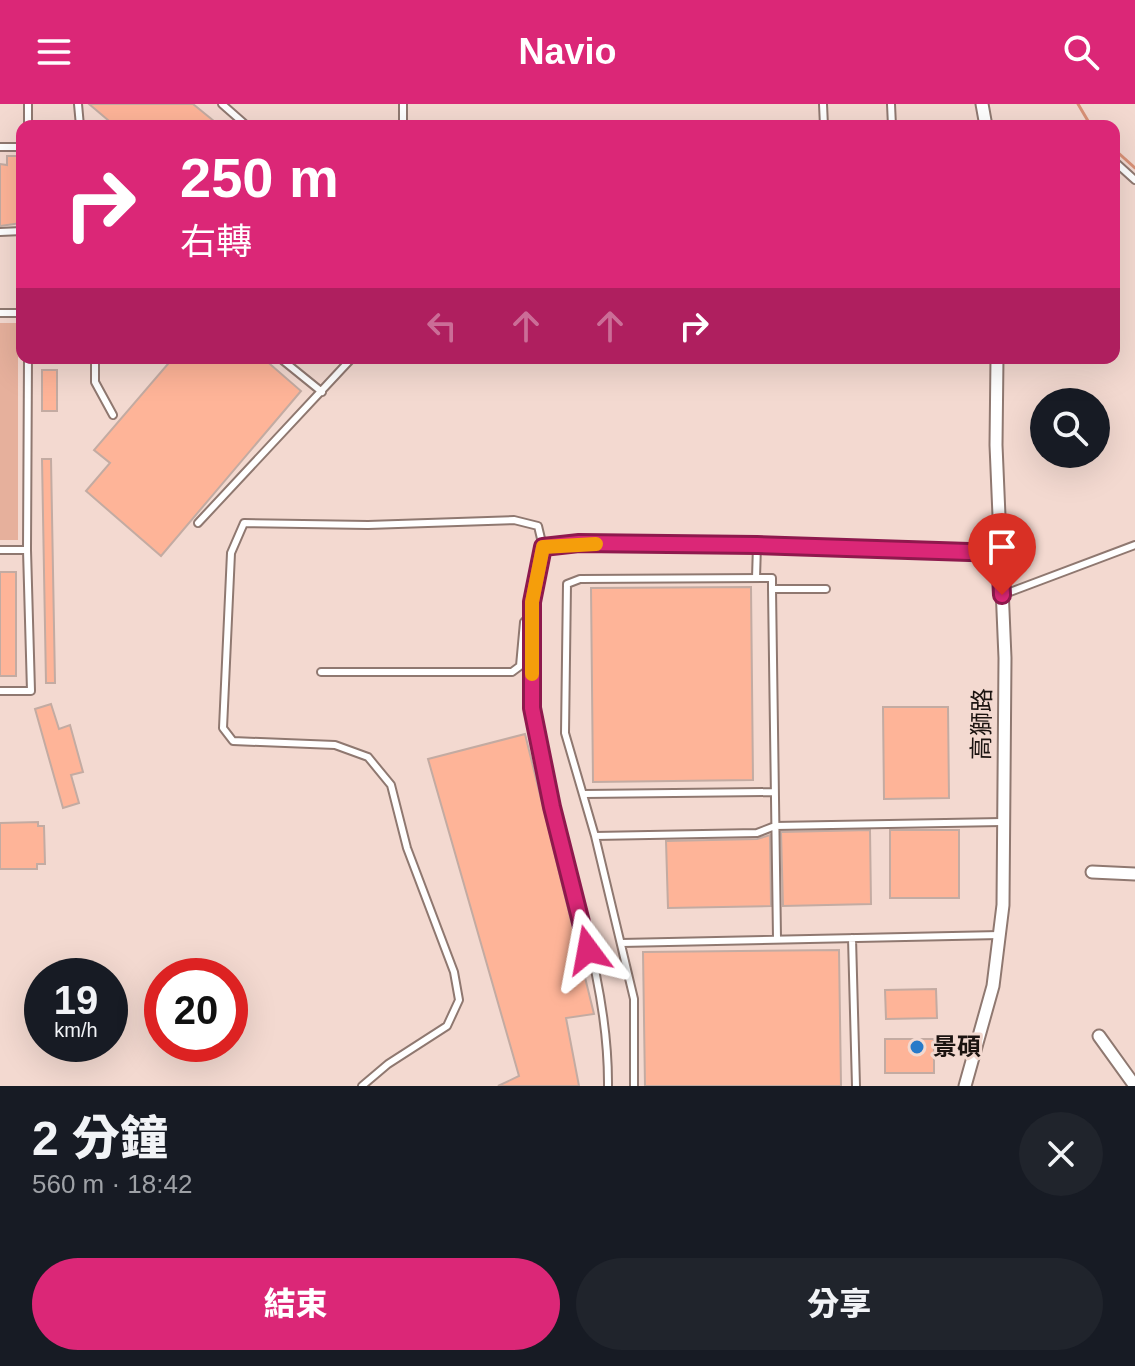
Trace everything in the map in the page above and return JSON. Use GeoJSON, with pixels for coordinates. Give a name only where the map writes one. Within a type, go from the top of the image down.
{"type":"FeatureCollection","features":[{"type":"Feature","properties":{"kind":"street","name":"高獅路"},"geometry":{"type":"LineString","coordinates":[[965,1086],[993,986],[1000,935],[1005,658],[997,364]]}},
{"type":"Feature","properties":{"kind":"street"},"geometry":{"type":"LineString","coordinates":[[1092,872],[1135,874]]}},
{"type":"Feature","properties":{"kind":"street"},"geometry":{"type":"LineString","coordinates":[[1099,1036],[1135,1086]]}},
{"type":"Feature","properties":{"kind":"lane"},"geometry":{"type":"LineString","coordinates":[[222,104],[240,120]]}},
{"type":"Feature","properties":{"kind":"lane"},"geometry":{"type":"LineString","coordinates":[[1120,166],[1135,180]]}},
{"type":"Feature","properties":{"kind":"lane"},"geometry":{"type":"LineString","coordinates":[[0,691],[31,691],[27,550],[28,364]]}},
{"type":"Feature","properties":{"kind":"lane"},"geometry":{"type":"LineString","coordinates":[[95,364],[95,382],[113,415]]}},
{"type":"Feature","properties":{"kind":"lane"},"geometry":{"type":"LineString","coordinates":[[287,364],[322,392]]}},
{"type":"Feature","properties":{"kind":"lane"},"geometry":{"type":"LineString","coordinates":[[198,523],[347,364]]}},
{"type":"Feature","properties":{"kind":"lane"},"geometry":{"type":"LineString","coordinates":[[362,1086],[388,1064],[447,1026],[459,1000],[454,972],[407,848],[391,785],[368,757],[335,745],[233,741],[223,728],[231,553],[244,523],[368,525],[514,520],[538,526],[543,547],[532,613],[532,708],[552,807],[608,1037],[608,1086]]}},
{"type":"Feature","properties":{"kind":"lane"},"geometry":{"type":"LineString","coordinates":[[543,547],[579,543],[757,545],[1000,553]]}},
{"type":"Feature","properties":{"kind":"lane"},"geometry":{"type":"LineString","coordinates":[[756,578],[757,545]]}},
{"type":"Feature","properties":{"kind":"lane"},"geometry":{"type":"LineString","coordinates":[[1002,595],[1135,545]]}},
{"type":"Feature","properties":{"kind":"lane"},"geometry":{"type":"LineString","coordinates":[[0,550],[27,550]]}},
{"type":"Feature","properties":{"kind":"lane"},"geometry":{"type":"LineString","coordinates":[[634,1086],[634,999],[595,836],[565,733],[567,584],[580,579],[772,578],[777,938]]}},
{"type":"Feature","properties":{"kind":"lane"},"geometry":{"type":"LineString","coordinates":[[772,589],[826,589]]}},
{"type":"Feature","properties":{"kind":"lane"},"geometry":{"type":"LineString","coordinates":[[321,672],[512,672],[520,666],[524,622],[532,613]]}},
{"type":"Feature","properties":{"kind":"lane"},"geometry":{"type":"LineString","coordinates":[[584,794],[774,792]]}},
{"type":"Feature","properties":{"kind":"lane"},"geometry":{"type":"LineString","coordinates":[[595,836],[757,833],[775,826],[1002,822]]}},
{"type":"Feature","properties":{"kind":"lane"},"geometry":{"type":"LineString","coordinates":[[621,943],[1000,935]]}},
{"type":"Feature","properties":{"kind":"lane"},"geometry":{"type":"LineString","coordinates":[[852,938],[856,1086]]}},
{"type":"Feature","properties":{"kind":"shaded area"},"geometry":{"type":"Polygon","coordinates":[[[0,323],[16,323],[18,540],[0,540],[0,323]]]}},
{"type":"Feature","properties":{"kind":"building"},"geometry":{"type":"Polygon","coordinates":[[[89,104],[193,104],[213,120],[108,120],[89,104]]]}},
{"type":"Feature","properties":{"kind":"building"},"geometry":{"type":"Polygon","coordinates":[[[7,156],[16,156],[16,224],[0,226],[0,164],[7,165],[7,156]]]}},
{"type":"Feature","properties":{"kind":"building"},"geometry":{"type":"Polygon","coordinates":[[[168,364],[270,364],[301,391],[161,556],[86,491],[110,463],[94,450],[168,364]]]}},
{"type":"Feature","properties":{"kind":"building"},"geometry":{"type":"Polygon","coordinates":[[[42,370],[57,370],[57,411],[42,411],[42,370]]]}},
{"type":"Feature","properties":{"kind":"building"},"geometry":{"type":"Polygon","coordinates":[[[42,459],[51,459],[55,683],[46,683],[42,459]]]}},
{"type":"Feature","properties":{"kind":"building"},"geometry":{"type":"Polygon","coordinates":[[[0,572],[16,572],[16,676],[0,676],[0,572]]]}},
{"type":"Feature","properties":{"kind":"building"},"geometry":{"type":"Polygon","coordinates":[[[751,587],[753,780],[593,782],[591,588],[751,587]]]}},
{"type":"Feature","properties":{"kind":"building"},"geometry":{"type":"Polygon","coordinates":[[[51,704],[59,729],[70,725],[83,772],[71,775],[79,803],[63,808],[35,709],[51,704]]]}},
{"type":"Feature","properties":{"kind":"building"},"geometry":{"type":"Polygon","coordinates":[[[883,707],[948,707],[949,798],[884,799],[883,707]]]}},
{"type":"Feature","properties":{"kind":"building"},"geometry":{"type":"Polygon","coordinates":[[[525,734],[594,1014],[566,1018],[579,1086],[498,1086],[519,1076],[428,759],[525,734]]]}},
{"type":"Feature","properties":{"kind":"building"},"geometry":{"type":"Polygon","coordinates":[[[38,822],[38,826],[44,826],[45,864],[37,864],[37,869],[0,869],[0,823],[38,822]]]}},
{"type":"Feature","properties":{"kind":"building"},"geometry":{"type":"Polygon","coordinates":[[[870,830],[871,904],[783,906],[781,832],[870,830]]]}},
{"type":"Feature","properties":{"kind":"building"},"geometry":{"type":"Polygon","coordinates":[[[890,830],[959,830],[959,898],[890,898],[890,830]]]}},
{"type":"Feature","properties":{"kind":"building"},"geometry":{"type":"Polygon","coordinates":[[[770,835],[771,906],[668,908],[666,841],[757,839],[770,835]]]}},
{"type":"Feature","properties":{"kind":"building"},"geometry":{"type":"Polygon","coordinates":[[[839,950],[841,1086],[645,1086],[643,952],[839,950]]]}},
{"type":"Feature","properties":{"kind":"building"},"geometry":{"type":"Polygon","coordinates":[[[936,989],[937,1018],[886,1019],[885,990],[936,989]]]}},
{"type":"Feature","properties":{"kind":"building"},"geometry":{"type":"Polygon","coordinates":[[[885,1039],[934,1039],[934,1073],[885,1073],[885,1039]]]}},
{"type":"Feature","properties":{"kind":"waterway"},"geometry":{"type":"LineString","coordinates":[[1078,104],[1087,120]]}},
{"type":"Feature","properties":{"kind":"waterway"},"geometry":{"type":"LineString","coordinates":[[1120,154],[1135,168]]}},
{"type":"Feature","properties":{"kind":"slow traffic"},"geometry":{"type":"LineString","coordinates":[[532,674],[532,602],[543,547],[596,544]]}},
{"type":"Feature","properties":{"kind":"place","name":"景碩"},"geometry":{"type":"Point","coordinates":[917,1047]}},
{"type":"Feature","properties":{"kind":"route"},"geometry":{"type":"LineString","coordinates":[[588,950],[552,807],[532,708],[532,602],[543,547],[579,543],[757,545],[936,548],[1000,553],[1002,595]]}}]}
